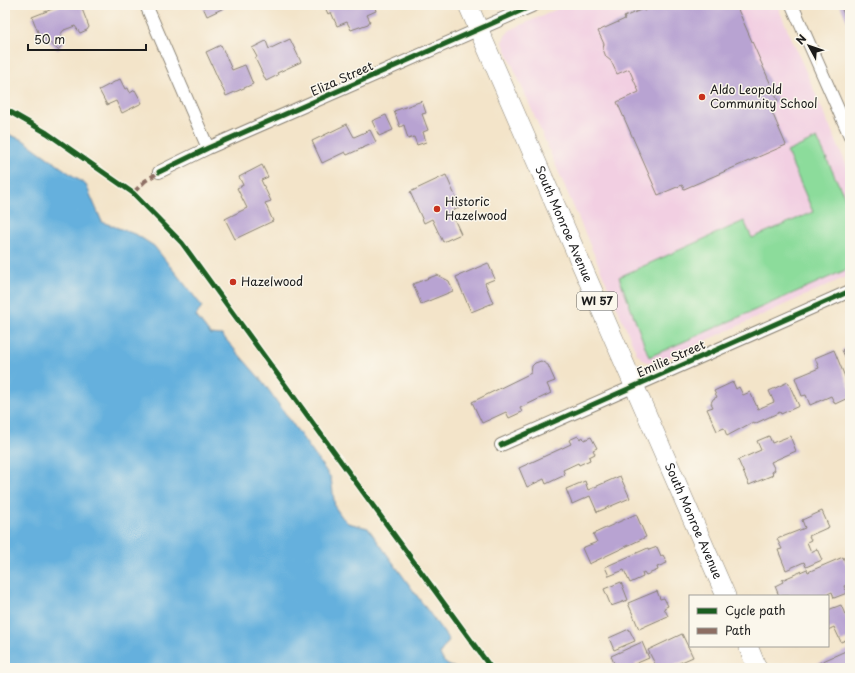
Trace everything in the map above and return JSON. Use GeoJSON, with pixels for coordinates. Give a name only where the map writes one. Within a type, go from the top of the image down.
{"type":"FeatureCollection","features":[{"type":"Feature","properties":{"kind":"main road","name":"South Monroe Avenue"},"geometry":{"type":"LineString","coordinates":[[468,5],[726,595]]}},
{"type":"Feature","properties":{"kind":"main road"},"geometry":{"type":"LineString","coordinates":[[748,647],[758,668]]}},
{"type":"Feature","properties":{"kind":"street"},"geometry":{"type":"LineString","coordinates":[[146,5],[208,148]]}},
{"type":"Feature","properties":{"kind":"street","name":"Eliza Street"},"geometry":{"type":"LineString","coordinates":[[159,172],[208,148],[534,5]]}},
{"type":"Feature","properties":{"kind":"street"},"geometry":{"type":"LineString","coordinates":[[792,5],[850,136]]}},
{"type":"Feature","properties":{"kind":"street","name":"Emilie Street"},"geometry":{"type":"LineString","coordinates":[[500,445],[850,291]]}},
{"type":"Feature","properties":{"kind":"shaded area"},"geometry":{"type":"Polygon","coordinates":[[[566,5],[777,5],[850,173],[850,275],[659,362],[646,362],[637,354],[503,43],[504,37],[510,30],[566,5]]]}},
{"type":"Feature","properties":{"kind":"green space"},"geometry":{"type":"Polygon","coordinates":[[[817,138],[850,209],[850,268],[649,357],[619,277],[744,221],[752,238],[813,212],[787,152],[817,138]]]}},
{"type":"Feature","properties":{"kind":"water"},"geometry":{"type":"Polygon","coordinates":[[[5,133],[23,140],[86,185],[102,222],[137,235],[154,246],[202,306],[196,316],[210,334],[222,335],[263,382],[331,478],[335,507],[342,517],[348,523],[368,528],[449,640],[440,653],[445,663],[456,668],[5,668],[5,133]]]}},
{"type":"Feature","properties":{"kind":"building"},"geometry":{"type":"Polygon","coordinates":[[[59,5],[84,5],[86,8],[82,9],[89,27],[87,30],[80,33],[75,26],[64,30],[60,35],[66,40],[58,50],[38,32],[32,17],[60,6],[59,5]]]}},
{"type":"Feature","properties":{"kind":"building"},"geometry":{"type":"Polygon","coordinates":[[[202,5],[227,5],[228,6],[207,16],[202,5]]]}},
{"type":"Feature","properties":{"kind":"building"},"geometry":{"type":"Polygon","coordinates":[[[324,5],[374,5],[376,11],[367,15],[370,21],[368,24],[351,30],[347,22],[337,26],[331,12],[328,14],[324,5]]]}},
{"type":"Feature","properties":{"kind":"building","name":"Aldo Leopold Community School"},"geometry":{"type":"Polygon","coordinates":[[[657,5],[736,5],[778,101],[769,105],[786,145],[684,189],[682,185],[658,195],[617,102],[639,92],[629,69],[617,74],[611,61],[606,57],[603,49],[604,44],[598,31],[625,19],[624,17],[657,5]]]}},
{"type":"Feature","properties":{"kind":"building"},"geometry":{"type":"Polygon","coordinates":[[[840,5],[850,5],[850,19],[847,21],[840,5]]]}},
{"type":"Feature","properties":{"kind":"building"},"geometry":{"type":"Polygon","coordinates":[[[290,39],[301,62],[277,73],[278,75],[266,81],[252,48],[266,41],[269,49],[290,39]]]}},
{"type":"Feature","properties":{"kind":"building"},"geometry":{"type":"Polygon","coordinates":[[[221,45],[232,70],[245,65],[253,84],[226,96],[206,52],[221,45]]]}},
{"type":"Feature","properties":{"kind":"building"},"geometry":{"type":"Polygon","coordinates":[[[120,79],[125,89],[128,88],[130,93],[135,90],[142,103],[122,113],[116,101],[107,105],[99,90],[120,79]]]}},
{"type":"Feature","properties":{"kind":"building"},"geometry":{"type":"Polygon","coordinates":[[[422,101],[426,113],[422,114],[428,130],[423,132],[426,142],[417,145],[414,137],[408,139],[404,125],[400,127],[394,111],[422,101]]]}},
{"type":"Feature","properties":{"kind":"building"},"geometry":{"type":"Polygon","coordinates":[[[386,115],[393,130],[379,136],[372,121],[386,115]]]}},
{"type":"Feature","properties":{"kind":"building"},"geometry":{"type":"Polygon","coordinates":[[[347,124],[354,137],[370,130],[376,142],[347,155],[345,152],[322,163],[312,141],[347,124]]]}},
{"type":"Feature","properties":{"kind":"building"},"geometry":{"type":"Polygon","coordinates":[[[262,165],[268,177],[261,180],[271,201],[265,203],[273,221],[235,239],[225,219],[247,208],[237,188],[243,185],[239,177],[262,165]]]}},
{"type":"Feature","properties":{"kind":"building","name":"Historic Hazelwood"},"geometry":{"type":"Polygon","coordinates":[[[446,175],[460,207],[451,212],[461,234],[443,242],[432,219],[424,223],[410,192],[446,175]]]}},
{"type":"Feature","properties":{"kind":"building"},"geometry":{"type":"Polygon","coordinates":[[[488,263],[495,279],[485,283],[493,303],[471,312],[456,277],[488,263]]]}},
{"type":"Feature","properties":{"kind":"building"},"geometry":{"type":"Polygon","coordinates":[[[437,275],[449,281],[453,291],[421,304],[413,284],[437,275]]]}},
{"type":"Feature","properties":{"kind":"building"},"geometry":{"type":"Polygon","coordinates":[[[850,346],[850,367],[842,350],[850,346]]]}},
{"type":"Feature","properties":{"kind":"building"},"geometry":{"type":"Polygon","coordinates":[[[834,350],[850,389],[850,397],[835,404],[831,396],[810,405],[806,395],[802,396],[795,378],[819,368],[815,358],[834,350]]]}},
{"type":"Feature","properties":{"kind":"building"},"geometry":{"type":"Polygon","coordinates":[[[541,361],[548,365],[555,381],[547,384],[551,393],[520,408],[522,412],[509,418],[506,412],[482,423],[472,402],[531,373],[532,366],[541,361]]]}},
{"type":"Feature","properties":{"kind":"building"},"geometry":{"type":"Polygon","coordinates":[[[733,382],[736,389],[739,387],[743,395],[750,392],[758,409],[774,402],[769,391],[788,382],[799,406],[781,414],[780,412],[754,424],[753,422],[727,436],[724,428],[717,431],[707,409],[713,407],[711,403],[713,399],[717,397],[714,391],[733,382]]]}},
{"type":"Feature","properties":{"kind":"building"},"geometry":{"type":"Polygon","coordinates":[[[578,436],[580,439],[583,437],[584,440],[591,437],[597,448],[593,450],[595,454],[589,457],[590,460],[579,465],[578,463],[563,470],[565,475],[546,484],[544,479],[527,487],[519,468],[571,444],[569,440],[578,436]]]}},
{"type":"Feature","properties":{"kind":"building"},"geometry":{"type":"Polygon","coordinates":[[[769,436],[772,443],[790,436],[796,451],[771,462],[775,470],[772,472],[773,475],[749,485],[738,460],[761,450],[757,441],[769,436]]]}},
{"type":"Feature","properties":{"kind":"building"},"geometry":{"type":"Polygon","coordinates":[[[620,476],[630,498],[597,512],[590,496],[572,504],[566,489],[585,481],[588,490],[620,476]]]}},
{"type":"Feature","properties":{"kind":"building"},"geometry":{"type":"Polygon","coordinates":[[[822,511],[829,527],[809,536],[811,540],[807,542],[811,552],[817,549],[822,560],[806,567],[804,562],[786,570],[778,550],[782,549],[777,539],[805,528],[802,520],[822,511]]]}},
{"type":"Feature","properties":{"kind":"building"},"geometry":{"type":"Polygon","coordinates":[[[636,514],[646,537],[589,564],[582,548],[597,542],[593,534],[636,514]]]}},
{"type":"Feature","properties":{"kind":"building"},"geometry":{"type":"Polygon","coordinates":[[[657,547],[661,556],[663,555],[667,563],[657,567],[658,570],[646,575],[644,572],[642,573],[643,577],[630,583],[624,570],[609,576],[605,567],[648,548],[649,550],[657,547]]]}},
{"type":"Feature","properties":{"kind":"building"},"geometry":{"type":"Polygon","coordinates":[[[843,557],[850,573],[850,584],[844,586],[847,593],[834,598],[832,592],[825,595],[779,595],[775,586],[783,582],[782,580],[807,569],[808,572],[843,557]]]}},
{"type":"Feature","properties":{"kind":"building"},"geometry":{"type":"Polygon","coordinates":[[[621,582],[628,600],[611,606],[604,589],[621,582]]]}},
{"type":"Feature","properties":{"kind":"building"},"geometry":{"type":"Polygon","coordinates":[[[657,591],[660,599],[664,598],[668,606],[664,608],[668,616],[639,629],[628,603],[657,591]]]}},
{"type":"Feature","properties":{"kind":"building"},"geometry":{"type":"Polygon","coordinates":[[[841,605],[850,626],[850,638],[841,642],[834,627],[829,630],[829,610],[841,605]]]}},
{"type":"Feature","properties":{"kind":"building"},"geometry":{"type":"Polygon","coordinates":[[[629,629],[635,641],[614,650],[609,638],[629,629]]]}},
{"type":"Feature","properties":{"kind":"building"},"geometry":{"type":"Polygon","coordinates":[[[682,634],[693,657],[668,668],[657,668],[648,650],[682,634]]]}},
{"type":"Feature","properties":{"kind":"building"},"geometry":{"type":"Polygon","coordinates":[[[642,642],[649,658],[635,664],[636,668],[616,668],[611,656],[642,642]]]}},
{"type":"Feature","properties":{"kind":"building"},"geometry":{"type":"Polygon","coordinates":[[[850,649],[850,668],[813,668],[812,666],[850,649]]]}},
{"type":"Feature","properties":{"kind":"marked path"},"geometry":{"type":"LineString","coordinates":[[133,193],[145,181],[159,172]]}},
{"type":"Feature","properties":{"kind":"cycle path"},"geometry":{"type":"LineString","coordinates":[[159,172],[208,148],[534,5]]}},
{"type":"Feature","properties":{"kind":"cycle path"},"geometry":{"type":"LineString","coordinates":[[5,109],[47,133],[133,193],[182,243],[491,668]]}},
{"type":"Feature","properties":{"kind":"cycle path"},"geometry":{"type":"LineString","coordinates":[[501,445],[850,291]]}},
{"type":"Feature","properties":{"kind":"place","name":"Aldo Leopold Community School"},"geometry":{"type":"Point","coordinates":[702,97]}},
{"type":"Feature","properties":{"kind":"place","name":"Historic Hazelwood"},"geometry":{"type":"Point","coordinates":[437,209]}},
{"type":"Feature","properties":{"kind":"place","name":"Hazelwood"},"geometry":{"type":"Point","coordinates":[233,282]}}]}
